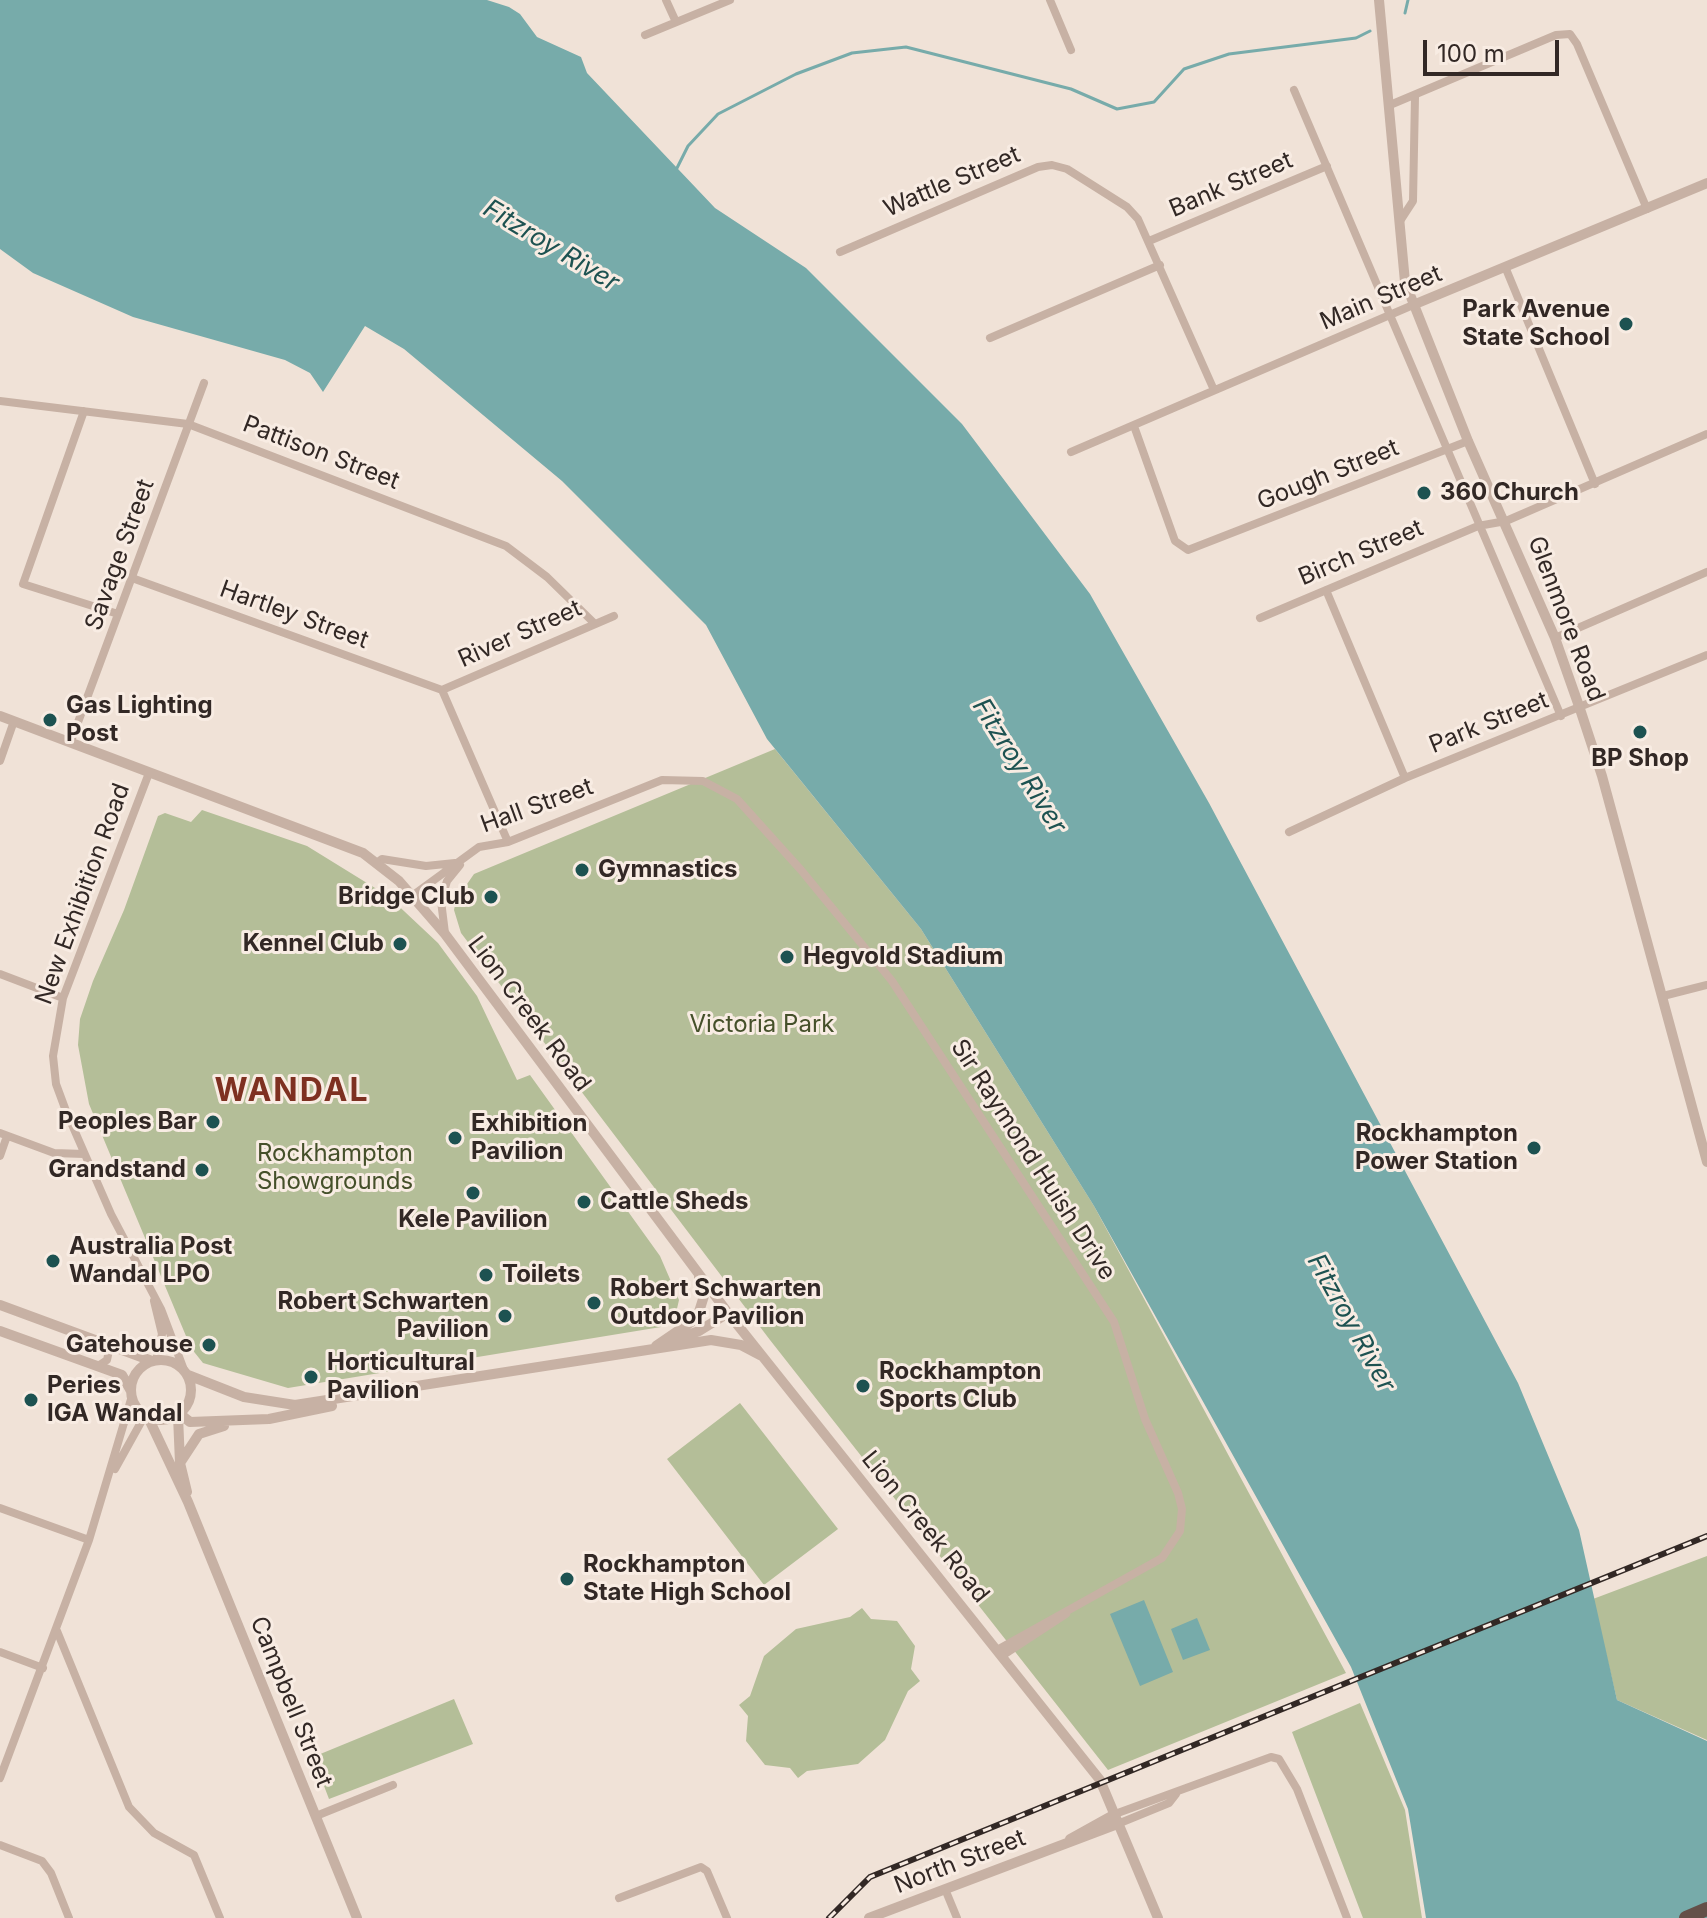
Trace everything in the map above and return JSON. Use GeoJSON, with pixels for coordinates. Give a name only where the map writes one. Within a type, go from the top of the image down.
{"type":"FeatureCollection","features":[{"type":"Feature","properties":{"kind":"highway"},"geometry":{"type":"LineString","coordinates":[[1686,1918],[1707,1909]]}},
{"type":"Feature","properties":{"kind":"street"},"geometry":{"type":"LineString","coordinates":[[666,0],[676,22]]}},
{"type":"Feature","properties":{"kind":"street"},"geometry":{"type":"LineString","coordinates":[[645,35],[730,0]]}},
{"type":"Feature","properties":{"kind":"street"},"geometry":{"type":"LineString","coordinates":[[1050,0],[1071,50]]}},
{"type":"Feature","properties":{"kind":"street","name":"Glenmore Road"},"geometry":{"type":"LineString","coordinates":[[1379,0],[1403,275],[1468,441],[1506,521],[1555,638],[1580,709],[1663,996],[1707,1162]]}},
{"type":"Feature","properties":{"kind":"street"},"geometry":{"type":"LineString","coordinates":[[1390,105],[1556,35],[1570,34],[1647,209]]}},
{"type":"Feature","properties":{"kind":"street"},"geometry":{"type":"LineString","coordinates":[[1294,90],[1561,716]]}},
{"type":"Feature","properties":{"kind":"street"},"geometry":{"type":"LineString","coordinates":[[1400,221],[1413,201],[1415,97]]}},
{"type":"Feature","properties":{"kind":"street","name":"Wattle Street"},"geometry":{"type":"LineString","coordinates":[[840,252],[1019,175],[1052,165],[1067,169],[1127,207],[1149,241]]}},
{"type":"Feature","properties":{"kind":"street","name":"Bank Street"},"geometry":{"type":"LineString","coordinates":[[1149,241],[1327,166]]}},
{"type":"Feature","properties":{"kind":"street","name":"Main Street"},"geometry":{"type":"LineString","coordinates":[[1071,452],[1390,314],[1506,269],[1707,183]]}},
{"type":"Feature","properties":{"kind":"street"},"geometry":{"type":"LineString","coordinates":[[1149,241],[1214,390]]}},
{"type":"Feature","properties":{"kind":"street"},"geometry":{"type":"LineString","coordinates":[[990,338],[1160,265]]}},
{"type":"Feature","properties":{"kind":"street"},"geometry":{"type":"LineString","coordinates":[[1506,269],[1595,484]]}},
{"type":"Feature","properties":{"kind":"street","name":"Savage Street"},"geometry":{"type":"LineString","coordinates":[[71,741],[204,383]]}},
{"type":"Feature","properties":{"kind":"street","name":"Pattison Street"},"geometry":{"type":"LineString","coordinates":[[0,401],[188,424],[506,546],[547,577],[594,623]]}},
{"type":"Feature","properties":{"kind":"street"},"geometry":{"type":"LineString","coordinates":[[84,411],[23,584],[118,614]]}},
{"type":"Feature","properties":{"kind":"street","name":"Gough Street"},"geometry":{"type":"LineString","coordinates":[[1134,426],[1175,541],[1188,550],[1468,441]]}},
{"type":"Feature","properties":{"kind":"street","name":"Birch Street"},"geometry":{"type":"LineString","coordinates":[[1260,618],[1478,526],[1506,521],[1707,434]]}},
{"type":"Feature","properties":{"kind":"street"},"geometry":{"type":"LineString","coordinates":[[1555,638],[1707,572]]}},
{"type":"Feature","properties":{"kind":"street","name":"Hartley Street"},"geometry":{"type":"LineString","coordinates":[[132,578],[442,690]]}},
{"type":"Feature","properties":{"kind":"street"},"geometry":{"type":"LineString","coordinates":[[1326,590],[1405,778]]}},
{"type":"Feature","properties":{"kind":"street","name":"River Street"},"geometry":{"type":"LineString","coordinates":[[442,690],[614,616]]}},
{"type":"Feature","properties":{"kind":"street","name":"Park Street"},"geometry":{"type":"LineString","coordinates":[[1289,832],[1405,778],[1707,655]]}},
{"type":"Feature","properties":{"kind":"street"},"geometry":{"type":"LineString","coordinates":[[442,690],[508,842]]}},
{"type":"Feature","properties":{"kind":"street","name":"Lion Creek Road"},"geometry":{"type":"LineString","coordinates":[[0,716],[363,853],[378,862],[412,896],[445,934],[728,1313],[1100,1780],[1158,1918]]}},
{"type":"Feature","properties":{"kind":"street"},"geometry":{"type":"LineString","coordinates":[[0,761],[14,721]]}},
{"type":"Feature","properties":{"kind":"street","name":"New Exhibition Road"},"geometry":{"type":"LineString","coordinates":[[149,773],[63,998],[56,1027],[54,1070],[84,1154],[176,1344],[186,1372]]}},
{"type":"Feature","properties":{"kind":"street","name":"Hall Street"},"geometry":{"type":"LineString","coordinates":[[412,896],[479,847],[508,842],[655,782],[687,779]]}},
{"type":"Feature","properties":{"kind":"street","name":"Sir Raymond Huish Drive"},"geometry":{"type":"LineString","coordinates":[[687,779],[715,785],[737,799],[801,870],[892,981],[1114,1322],[1145,1419],[1178,1493],[1182,1517],[1177,1536],[1162,1558],[1085,1599],[999,1653]]}},
{"type":"Feature","properties":{"kind":"street"},"geometry":{"type":"LineString","coordinates":[[378,862],[382,859],[426,866],[463,861]]}},
{"type":"Feature","properties":{"kind":"street"},"geometry":{"type":"LineString","coordinates":[[445,934],[441,901],[447,881],[463,861]]}},
{"type":"Feature","properties":{"kind":"street"},"geometry":{"type":"LineString","coordinates":[[0,974],[63,998]]}},
{"type":"Feature","properties":{"kind":"street"},"geometry":{"type":"LineString","coordinates":[[1663,996],[1707,985]]}},
{"type":"Feature","properties":{"kind":"street"},"geometry":{"type":"LineString","coordinates":[[0,1156],[4,1134],[54,1153],[84,1154]]}},
{"type":"Feature","properties":{"kind":"street"},"geometry":{"type":"LineString","coordinates":[[651,1349],[697,1318],[704,1296],[698,1272]]}},
{"type":"Feature","properties":{"kind":"street","name":"New Exhibition Road"},"geometry":{"type":"LineString","coordinates":[[153,1296],[162,1334],[154,1361]]}},
{"type":"Feature","properties":{"kind":"street"},"geometry":{"type":"LineString","coordinates":[[0,1305],[154,1361],[172,1362],[212,1387],[270,1403],[295,1405],[718,1340],[741,1345],[765,1358]]}},
{"type":"Feature","properties":{"kind":"street"},"geometry":{"type":"LineString","coordinates":[[651,1349],[699,1331],[728,1313]]}},
{"type":"Feature","properties":{"kind":"street"},"geometry":{"type":"LineString","coordinates":[[0,1331],[122,1375],[147,1416],[169,1420],[179,1415],[190,1400],[186,1372]]}},
{"type":"Feature","properties":{"kind":"street"},"geometry":{"type":"LineString","coordinates":[[98,1366],[107,1360],[110,1346]]}},
{"type":"Feature","properties":{"kind":"street"},"geometry":{"type":"LineString","coordinates":[[0,1778],[89,1540],[110,1477],[139,1369],[154,1361]]}},
{"type":"Feature","properties":{"kind":"street"},"geometry":{"type":"LineString","coordinates":[[180,1463],[199,1434],[408,1390]]}},
{"type":"Feature","properties":{"kind":"street"},"geometry":{"type":"LineString","coordinates":[[179,1415],[190,1422],[269,1419]]}},
{"type":"Feature","properties":{"kind":"street","name":"Campbell Street"},"geometry":{"type":"LineString","coordinates":[[179,1415],[180,1463],[188,1502]]}},
{"type":"Feature","properties":{"kind":"street"},"geometry":{"type":"LineString","coordinates":[[110,1477],[147,1416]]}},
{"type":"Feature","properties":{"kind":"street","name":"Campbell Street"},"geometry":{"type":"LineString","coordinates":[[147,1416],[188,1502],[357,1918]]}},
{"type":"Feature","properties":{"kind":"street"},"geometry":{"type":"LineString","coordinates":[[0,1508],[89,1540]]}},
{"type":"Feature","properties":{"kind":"street"},"geometry":{"type":"LineString","coordinates":[[57,1631],[129,1807],[154,1833],[194,1855],[220,1918]]}},
{"type":"Feature","properties":{"kind":"street"},"geometry":{"type":"LineString","coordinates":[[0,1652],[43,1668]]}},
{"type":"Feature","properties":{"kind":"street","name":"North Street"},"geometry":{"type":"LineString","coordinates":[[869,1918],[1118,1819],[1169,1803],[1176,1794],[1271,1757],[1284,1762],[1347,1918]]}},
{"type":"Feature","properties":{"kind":"street"},"geometry":{"type":"LineString","coordinates":[[316,1816],[393,1785]]}},
{"type":"Feature","properties":{"kind":"street"},"geometry":{"type":"LineString","coordinates":[[0,1845],[42,1861],[51,1873],[69,1918]]}},
{"type":"Feature","properties":{"kind":"street"},"geometry":{"type":"LineString","coordinates":[[619,1898],[701,1867],[707,1871],[727,1918]]}},
{"type":"Feature","properties":{"kind":"street"},"geometry":{"type":"LineString","coordinates":[[945,1889],[957,1918]]}},
{"type":"Feature","properties":{"kind":"green space","name":"Victoria Park"},"geometry":{"type":"Polygon","coordinates":[[[775,749],[921,929],[1094,1206],[1346,1673],[1108,1770],[770,1340],[461,933],[454,910],[456,900],[474,874],[775,749]]]}},
{"type":"Feature","properties":{"kind":"green space","name":"Rockhampton Showgrounds"},"geometry":{"type":"Polygon","coordinates":[[[202,810],[307,846],[388,896],[438,943],[477,996],[517,1080],[530,1075],[660,1256],[679,1300],[676,1313],[661,1327],[288,1388],[203,1363],[191,1348],[89,1104],[78,1045],[80,1019],[93,981],[124,910],[158,816],[165,813],[191,822],[202,810]]]}},
{"type":"Feature","properties":{"kind":"green space"},"geometry":{"type":"Polygon","coordinates":[[[740,1403],[838,1529],[764,1585],[667,1459],[740,1403]]]}},
{"type":"Feature","properties":{"kind":"green space"},"geometry":{"type":"Polygon","coordinates":[[[1707,1556],[1707,1740],[1617,1700],[1593,1599],[1707,1556]]]}},
{"type":"Feature","properties":{"kind":"green space"},"geometry":{"type":"Polygon","coordinates":[[[862,1608],[871,1619],[897,1621],[915,1646],[911,1669],[920,1681],[908,1691],[885,1740],[858,1764],[807,1771],[798,1778],[790,1768],[765,1765],[746,1741],[748,1716],[739,1705],[750,1696],[764,1656],[796,1629],[850,1617],[862,1608]]]}},
{"type":"Feature","properties":{"kind":"green space"},"geometry":{"type":"Polygon","coordinates":[[[454,1699],[473,1744],[329,1799],[313,1757],[454,1699]]]}},
{"type":"Feature","properties":{"kind":"green space"},"geometry":{"type":"Polygon","coordinates":[[[1360,1703],[1405,1810],[1422,1918],[1363,1918],[1292,1732],[1360,1703]]]}},
{"type":"Feature","properties":{"kind":"water","name":"Fitzroy River"},"geometry":{"type":"Polygon","coordinates":[[[0,0],[487,0],[509,7],[520,14],[537,37],[581,57],[587,73],[715,208],[806,268],[962,424],[1090,594],[1209,803],[1518,1383],[1579,1530],[1617,1700],[1707,1741],[1707,1918],[1426,1918],[1408,1809],[1351,1667],[1094,1206],[921,929],[767,739],[706,625],[562,481],[404,349],[365,326],[323,392],[310,373],[285,360],[133,317],[33,273],[0,249],[0,0]]]}},
{"type":"Feature","properties":{"kind":"water"},"geometry":{"type":"Polygon","coordinates":[[[1144,1600],[1173,1672],[1140,1686],[1110,1614],[1144,1600]]]}},
{"type":"Feature","properties":{"kind":"water"},"geometry":{"type":"Polygon","coordinates":[[[1197,1618],[1210,1650],[1183,1660],[1171,1629],[1197,1618]]]}},
{"type":"Feature","properties":{"kind":"waterway"},"geometry":{"type":"LineString","coordinates":[[1405,13],[1408,0]]}},
{"type":"Feature","properties":{"kind":"waterway"},"geometry":{"type":"LineString","coordinates":[[677,168],[688,146],[718,114],[796,74],[852,53],[906,47],[1071,89],[1117,109],[1154,102],[1184,69],[1229,54],[1356,38],[1370,31]]}},
{"type":"Feature","properties":{"kind":"railway"},"geometry":{"type":"LineString","coordinates":[[829,1918],[870,1877],[1707,1536]]}},
{"type":"Feature","properties":{"kind":"place","name":"Park Avenue State School"},"geometry":{"type":"Point","coordinates":[1626,324]}},
{"type":"Feature","properties":{"kind":"place","name":"360 Church"},"geometry":{"type":"Point","coordinates":[1424,493]}},
{"type":"Feature","properties":{"kind":"place","name":"Gas Lighting Post"},"geometry":{"type":"Point","coordinates":[50,720]}},
{"type":"Feature","properties":{"kind":"place","name":"BP Shop"},"geometry":{"type":"Point","coordinates":[1640,732]}},
{"type":"Feature","properties":{"kind":"place","name":"Gymnastics"},"geometry":{"type":"Point","coordinates":[582,870]}},
{"type":"Feature","properties":{"kind":"place","name":"Bridge Club"},"geometry":{"type":"Point","coordinates":[491,897]}},
{"type":"Feature","properties":{"kind":"place","name":"Kennel Club"},"geometry":{"type":"Point","coordinates":[400,944]}},
{"type":"Feature","properties":{"kind":"place","name":"Hegvold Stadium"},"geometry":{"type":"Point","coordinates":[787,957]}},
{"type":"Feature","properties":{"kind":"place","name":"Peoples Bar"},"geometry":{"type":"Point","coordinates":[213,1122]}},
{"type":"Feature","properties":{"kind":"place","name":"Exhibition Pavilion"},"geometry":{"type":"Point","coordinates":[455,1138]}},
{"type":"Feature","properties":{"kind":"place","name":"Rockhampton Power Station"},"geometry":{"type":"Point","coordinates":[1534,1148]}},
{"type":"Feature","properties":{"kind":"place","name":"Grandstand"},"geometry":{"type":"Point","coordinates":[202,1170]}},
{"type":"Feature","properties":{"kind":"place","name":"Kele Pavilion"},"geometry":{"type":"Point","coordinates":[473,1193]}},
{"type":"Feature","properties":{"kind":"place","name":"Cattle Sheds"},"geometry":{"type":"Point","coordinates":[584,1202]}},
{"type":"Feature","properties":{"kind":"place","name":"Australia Post Wandal LPO"},"geometry":{"type":"Point","coordinates":[53,1261]}},
{"type":"Feature","properties":{"kind":"place","name":"Toilets"},"geometry":{"type":"Point","coordinates":[486,1275]}},
{"type":"Feature","properties":{"kind":"place","name":"Robert Schwarten Outdoor Pavilion"},"geometry":{"type":"Point","coordinates":[594,1303]}},
{"type":"Feature","properties":{"kind":"place","name":"Robert Schwarten Pavilion"},"geometry":{"type":"Point","coordinates":[505,1316]}},
{"type":"Feature","properties":{"kind":"place","name":"Gatehouse"},"geometry":{"type":"Point","coordinates":[209,1345]}},
{"type":"Feature","properties":{"kind":"place","name":"Horticultural Pavilion"},"geometry":{"type":"Point","coordinates":[311,1377]}},
{"type":"Feature","properties":{"kind":"place","name":"Rockhampton Sports Club"},"geometry":{"type":"Point","coordinates":[863,1386]}},
{"type":"Feature","properties":{"kind":"place","name":"Peries IGA Wandal"},"geometry":{"type":"Point","coordinates":[31,1400]}},
{"type":"Feature","properties":{"kind":"place","name":"Rockhampton State High School"},"geometry":{"type":"Point","coordinates":[567,1579]}},
{"type":"Feature","properties":{"kind":"district","name":"WANDAL"},"geometry":{"type":"Point","coordinates":[292,1091]}}]}
